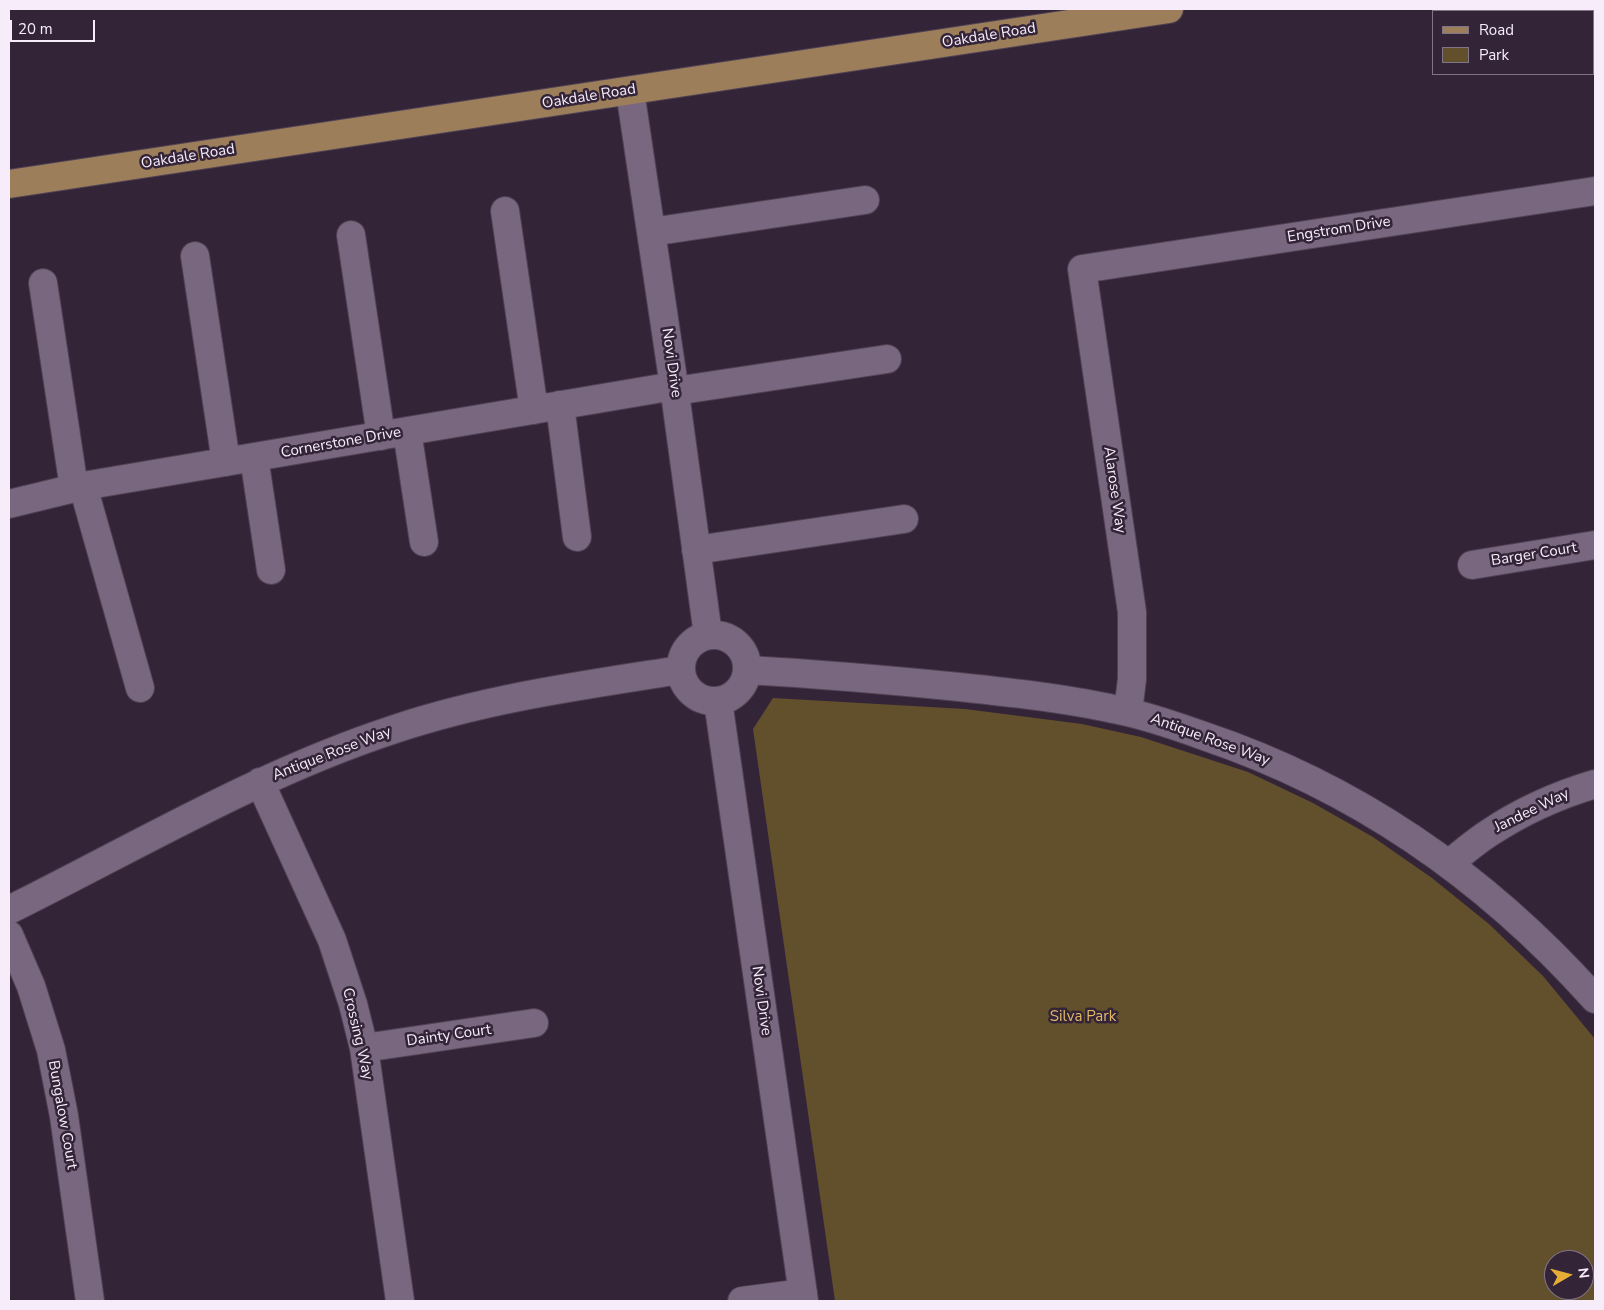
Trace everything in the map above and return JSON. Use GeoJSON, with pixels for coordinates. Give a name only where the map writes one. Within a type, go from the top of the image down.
{"type":"FeatureCollection","features":[{"type":"Feature","properties":{"kind":"main road","name":"Oakdale Road"},"geometry":{"type":"LineString","coordinates":[[9,184],[1169,9]]}},
{"type":"Feature","properties":{"kind":"street","name":"Novi Drive"},"geometry":{"type":"LineString","coordinates":[[630,91],[708,635]]}},
{"type":"Feature","properties":{"kind":"street","name":"Engstrom Drive"},"geometry":{"type":"LineString","coordinates":[[1082,269],[1595,190]]}},
{"type":"Feature","properties":{"kind":"street"},"geometry":{"type":"LineString","coordinates":[[651,232],[866,200]]}},
{"type":"Feature","properties":{"kind":"street"},"geometry":{"type":"LineString","coordinates":[[505,211],[577,537]]}},
{"type":"Feature","properties":{"kind":"street"},"geometry":{"type":"LineString","coordinates":[[351,235],[394,433],[424,542]]}},
{"type":"Feature","properties":{"kind":"street"},"geometry":{"type":"LineString","coordinates":[[196,256],[226,462]]}},
{"type":"Feature","properties":{"kind":"street","name":"Alarose Way"},"geometry":{"type":"LineString","coordinates":[[1082,269],[1132,612],[1132,679],[1128,712]]}},
{"type":"Feature","properties":{"kind":"street"},"geometry":{"type":"LineString","coordinates":[[43,283],[78,487],[140,688]]}},
{"type":"Feature","properties":{"kind":"street","name":"Cornerstone Drive"},"geometry":{"type":"LineString","coordinates":[[9,504],[78,487],[547,407],[887,359]]}},
{"type":"Feature","properties":{"kind":"street"},"geometry":{"type":"LineString","coordinates":[[254,457],[271,570]]}},
{"type":"Feature","properties":{"kind":"street"},"geometry":{"type":"LineString","coordinates":[[696,550],[904,519]]}},
{"type":"Feature","properties":{"kind":"street","name":"Barger Court"},"geometry":{"type":"LineString","coordinates":[[1472,565],[1595,544]]}},
{"type":"Feature","properties":{"kind":"street"},"geometry":{"type":"LineString","coordinates":[[708,635],[720,635],[731,639],[746,658],[747,670],[744,681],[738,691],[728,698],[718,701],[707,701],[696,697],[688,690],[680,670],[682,658],[688,647],[696,639],[708,635]]}},
{"type":"Feature","properties":{"kind":"street","name":"Antique Rose Way"},"geometry":{"type":"LineString","coordinates":[[9,915],[260,782],[320,756],[396,729],[474,707],[553,690],[680,670]]}},
{"type":"Feature","properties":{"kind":"street","name":"Antique Rose Way"},"geometry":{"type":"LineString","coordinates":[[747,670],[855,677],[1051,697],[1128,712],[1169,723],[1244,749],[1315,781],[1384,820],[1449,864],[1500,904],[1595,999]]}},
{"type":"Feature","properties":{"kind":"street","name":"Novi Drive"},"geometry":{"type":"LineString","coordinates":[[718,701],[804,1297]]}},
{"type":"Feature","properties":{"kind":"street","name":"Crossing Way"},"geometry":{"type":"LineString","coordinates":[[260,782],[332,940],[353,1004],[364,1048],[400,1301]]}},
{"type":"Feature","properties":{"kind":"street","name":"Jandee Way"},"geometry":{"type":"LineString","coordinates":[[1449,864],[1489,833],[1518,816],[1548,800],[1595,784]]}},
{"type":"Feature","properties":{"kind":"street","name":"Bungalow Court"},"geometry":{"type":"LineString","coordinates":[[9,915],[51,1050],[64,1116],[90,1301]]}},
{"type":"Feature","properties":{"kind":"street","name":"Dainty Court"},"geometry":{"type":"LineString","coordinates":[[364,1048],[534,1023]]}},
{"type":"Feature","properties":{"kind":"street"},"geometry":{"type":"LineString","coordinates":[[742,1301],[804,1297]]}},
{"type":"Feature","properties":{"kind":"green space","name":"Silva Park"},"geometry":{"type":"Polygon","coordinates":[[[773,698],[965,709],[1082,724],[1141,737],[1248,772],[1313,803],[1373,837],[1432,878],[1489,924],[1543,976],[1595,1039],[1595,1301],[835,1301],[753,729],[773,698]]]}}]}
